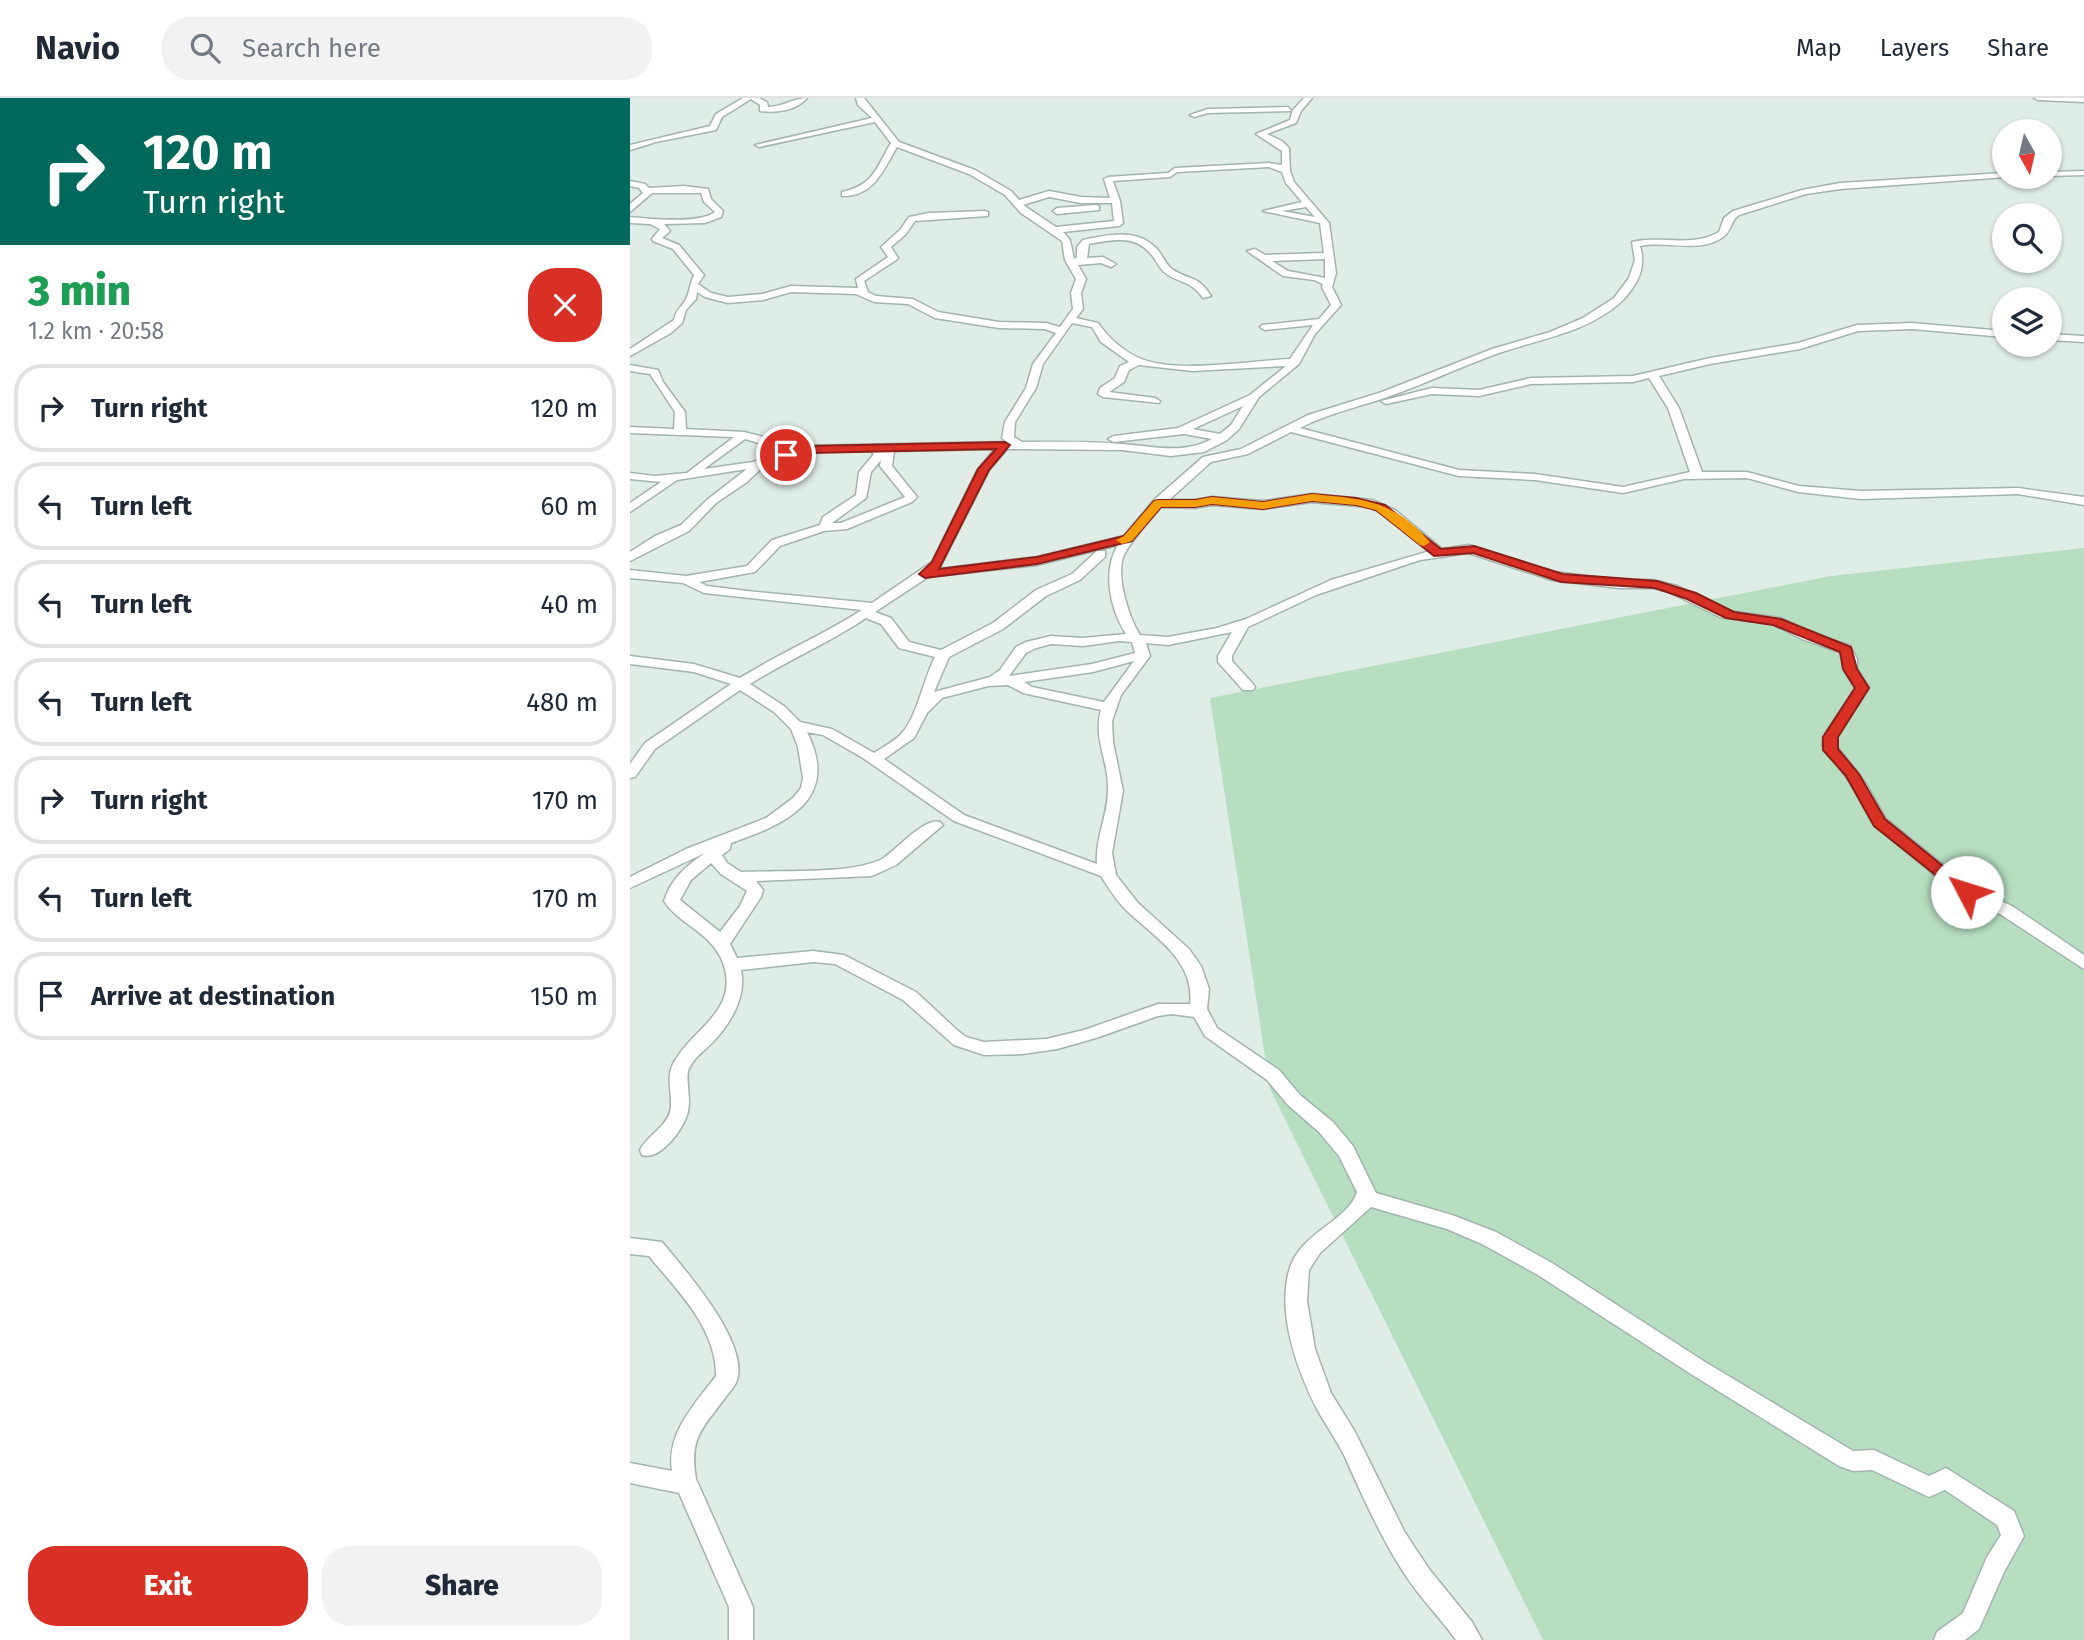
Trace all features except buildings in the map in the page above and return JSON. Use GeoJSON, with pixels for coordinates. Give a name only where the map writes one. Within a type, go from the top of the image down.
{"type":"FeatureCollection","features":[{"type":"Feature","properties":{"kind":"street"},"geometry":{"type":"LineString","coordinates":[[630,148],[654,139],[713,128],[719,116],[748,98]]}},
{"type":"Feature","properties":{"kind":"street"},"geometry":{"type":"LineString","coordinates":[[754,98],[769,110],[798,104],[803,98]]}},
{"type":"Feature","properties":{"kind":"street"},"geometry":{"type":"LineString","coordinates":[[860,98],[861,103],[873,113],[895,143],[972,172],[1008,193],[1016,204],[1059,229],[1118,223],[1116,204],[1107,179],[1172,174],[1174,170],[1181,169],[1258,165],[1274,165],[1286,172]]}},
{"type":"Feature","properties":{"kind":"street"},"geometry":{"type":"LineString","coordinates":[[1194,115],[1208,111],[1292,111],[1308,98]]}},
{"type":"Feature","properties":{"kind":"street"},"geometry":{"type":"LineString","coordinates":[[2038,98],[2084,100]]}},
{"type":"Feature","properties":{"kind":"street"},"geometry":{"type":"LineString","coordinates":[[1266,99],[1292,111]]}},
{"type":"Feature","properties":{"kind":"street"},"geometry":{"type":"LineString","coordinates":[[1292,111],[1290,123],[1260,134],[1279,143],[1286,150],[1286,172],[1294,189],[1323,221],[1331,273],[1327,282]]}},
{"type":"Feature","properties":{"kind":"street"},"geometry":{"type":"LineString","coordinates":[[760,145],[876,120]]}},
{"type":"Feature","properties":{"kind":"street"},"geometry":{"type":"LineString","coordinates":[[845,194],[861,192],[869,187],[880,173],[895,143]]}},
{"type":"Feature","properties":{"kind":"street"},"geometry":{"type":"LineString","coordinates":[[2062,174],[2084,173]]}},
{"type":"Feature","properties":{"kind":"street"},"geometry":{"type":"LineString","coordinates":[[1470,1640],[1414,1568],[1382,1512],[1342,1428],[1322,1396],[1300,1335],[1299,1279],[1303,1261],[1311,1249],[1364,1204],[1367,1198],[1361,1177],[1346,1150],[1326,1127],[1294,1100],[1273,1075],[1211,1032],[1198,1010],[1202,998],[1184,954],[1118,891],[1107,873],[1105,839],[1116,795],[1115,775],[1103,734],[1112,698],[1138,666],[1142,655],[1137,639],[1127,625],[1118,596],[1116,565],[1128,539],[1158,503],[1207,459],[1244,452],[1312,417],[1353,405],[1496,351],[1567,329],[1601,312],[1617,300],[1637,273],[1640,260],[1634,245],[1691,244],[1712,240],[1723,233],[1728,218],[1736,213],[1815,190],[1875,182],[1992,176]]}},
{"type":"Feature","properties":{"kind":"street"},"geometry":{"type":"LineString","coordinates":[[630,183],[640,185],[647,191],[675,188],[705,191],[707,200],[719,213],[705,220],[647,222]]}},
{"type":"Feature","properties":{"kind":"street"},"geometry":{"type":"LineString","coordinates":[[630,209],[648,195],[647,191]]}},
{"type":"Feature","properties":{"kind":"street"},"geometry":{"type":"LineString","coordinates":[[1016,204],[1049,194],[1116,204]]}},
{"type":"Feature","properties":{"kind":"street"},"geometry":{"type":"LineString","coordinates":[[1012,445],[1008,438],[1010,422],[1031,388],[1038,364],[1078,309],[1076,293],[1082,279],[1059,229],[1057,211],[1049,194]]}},
{"type":"Feature","properties":{"kind":"street"},"geometry":{"type":"LineString","coordinates":[[1057,211],[1116,204]]}},
{"type":"Feature","properties":{"kind":"street"},"geometry":{"type":"LineString","coordinates":[[1307,204],[1267,211],[1323,221]]}},
{"type":"Feature","properties":{"kind":"street"},"geometry":{"type":"LineString","coordinates":[[1087,209],[1086,225],[1092,240]]}},
{"type":"Feature","properties":{"kind":"street"},"geometry":{"type":"LineString","coordinates":[[863,292],[859,281],[868,271],[893,258],[886,247],[903,232],[911,220],[928,216],[985,214]]}},
{"type":"Feature","properties":{"kind":"street"},"geometry":{"type":"LineString","coordinates":[[630,217],[663,226],[666,231],[656,239],[676,247],[699,274],[693,285],[691,299],[681,309],[679,321],[630,353]]}},
{"type":"Feature","properties":{"kind":"street"},"geometry":{"type":"LineString","coordinates":[[1076,263],[1082,258],[1083,244],[1092,240],[1119,236],[1133,238],[1152,249],[1167,270],[1198,284],[1206,296]]}},
{"type":"Feature","properties":{"kind":"street"},"geometry":{"type":"LineString","coordinates":[[630,430],[744,435],[781,447],[808,449],[1069,445],[1179,453],[1200,450],[1223,438],[1240,421],[1264,386],[1286,372],[1295,362],[1311,333],[1336,305],[1327,282],[1316,277],[1290,275],[1252,251]]}},
{"type":"Feature","properties":{"kind":"street"},"geometry":{"type":"LineString","coordinates":[[1265,258],[1327,256]]}},
{"type":"Feature","properties":{"kind":"street"},"geometry":{"type":"LineString","coordinates":[[1076,263],[1103,260],[1111,264]]}},
{"type":"Feature","properties":{"kind":"street"},"geometry":{"type":"LineString","coordinates":[[693,285],[708,295],[728,300],[763,297],[791,289],[863,292],[874,299],[910,301],[935,315],[992,324],[1046,326],[1061,331]]}},
{"type":"Feature","properties":{"kind":"street"},"geometry":{"type":"LineString","coordinates":[[1070,320],[1095,325],[1102,339],[1115,344],[1139,361],[1154,365],[1209,366],[1295,362]]}},
{"type":"Feature","properties":{"kind":"street"},"geometry":{"type":"LineString","coordinates":[[1265,327],[1323,321]]}},
{"type":"Feature","properties":{"kind":"street"},"geometry":{"type":"LineString","coordinates":[[1353,405],[1399,399],[1432,391],[1479,393],[1531,381],[1633,379],[1653,376],[1710,361],[1800,346],[1857,328],[1912,326],[1992,333]]}},
{"type":"Feature","properties":{"kind":"street"},"geometry":{"type":"LineString","coordinates":[[2062,338],[2084,339]]}},
{"type":"Feature","properties":{"kind":"street"},"geometry":{"type":"LineString","coordinates":[[1139,361],[1124,368],[1120,380],[1102,392],[1112,397],[1155,401]]}},
{"type":"Feature","properties":{"kind":"street"},"geometry":{"type":"LineString","coordinates":[[630,368],[654,372],[657,382],[678,408],[679,430],[687,434]]}},
{"type":"Feature","properties":{"kind":"street"},"geometry":{"type":"LineString","coordinates":[[1653,376],[1670,396],[1682,439],[1697,475]]}},
{"type":"Feature","properties":{"kind":"street"},"geometry":{"type":"LineString","coordinates":[[1069,445],[1177,432],[1254,397]]}},
{"type":"Feature","properties":{"kind":"street"},"geometry":{"type":"LineString","coordinates":[[1289,428],[1465,474],[1513,475],[1623,489],[1697,475],[1747,475],[1798,489],[1861,495],[2018,491],[2084,501]]}},
{"type":"Feature","properties":{"kind":"street"},"geometry":{"type":"LineString","coordinates":[[1177,432],[1223,438]]}},
{"type":"Feature","properties":{"kind":"street"},"geometry":{"type":"LineString","coordinates":[[630,508],[704,465],[723,448],[744,435]]}},
{"type":"Feature","properties":{"kind":"street"},"geometry":{"type":"LineString","coordinates":[[630,774],[650,746],[739,683],[830,636],[937,564],[984,469],[1012,445]]}},
{"type":"Feature","properties":{"kind":"street"},"geometry":{"type":"LineString","coordinates":[[630,476],[650,479],[678,478],[759,464],[808,449]]}},
{"type":"Feature","properties":{"kind":"street"},"geometry":{"type":"LineString","coordinates":[[825,528],[827,520],[862,496],[865,471],[881,453],[874,449]]}},
{"type":"Feature","properties":{"kind":"street"},"geometry":{"type":"LineString","coordinates":[[630,574],[686,580],[751,569],[760,562],[771,546],[825,528],[838,528],[865,519],[910,499],[908,490],[886,466],[889,449]]}},
{"type":"Feature","properties":{"kind":"street"},"geometry":{"type":"LineString","coordinates":[[630,557],[659,539],[685,528],[712,501],[743,480],[759,464]]}},
{"type":"Feature","properties":{"kind":"street"},"geometry":{"type":"LineString","coordinates":[[1158,503],[1195,504],[1212,501],[1263,505],[1312,498],[1372,504],[1391,513],[1438,553]]}},
{"type":"Feature","properties":{"kind":"street"},"geometry":{"type":"LineString","coordinates":[[925,574],[1009,566],[1128,539]]}},
{"type":"Feature","properties":{"kind":"street"},"geometry":{"type":"LineString","coordinates":[[1087,548],[1116,565]]}},
{"type":"Feature","properties":{"kind":"street"},"geometry":{"type":"LineString","coordinates":[[921,711],[937,695],[995,680],[1005,673],[1025,647],[1041,642],[1083,642],[1119,637],[1175,640],[1242,626],[1324,587],[1438,553],[1474,549],[1561,578],[1657,585],[1691,596],[1725,614],[1776,621],[1807,636],[1845,649],[1849,654],[1850,669],[1862,688],[1830,737],[1829,744],[1859,784],[1877,819],[1967,892],[2006,910],[2084,963]]}},
{"type":"Feature","properties":{"kind":"street"},"geometry":{"type":"LineString","coordinates":[[875,759],[909,735],[943,655],[998,626],[1041,593],[1076,577],[1101,554]]}},
{"type":"Feature","properties":{"kind":"street"},"geometry":{"type":"LineString","coordinates":[[686,580],[704,589],[871,610],[886,621],[904,645],[943,655]]}},
{"type":"Feature","properties":{"kind":"street"},"geometry":{"type":"LineString","coordinates":[[1242,626],[1225,656],[1225,662],[1248,687]]}},
{"type":"Feature","properties":{"kind":"street"},"geometry":{"type":"LineString","coordinates":[[982,684],[1013,682],[1093,668],[1142,655]]}},
{"type":"Feature","properties":{"kind":"street"},"geometry":{"type":"LineString","coordinates":[[630,660],[705,670],[739,683],[778,706],[798,726],[806,750],[811,780],[808,789],[776,817],[735,838],[694,852],[630,883]]}},
{"type":"Feature","properties":{"kind":"street"},"geometry":{"type":"LineString","coordinates":[[1013,682],[1027,690],[1069,696],[1108,708]]}},
{"type":"Feature","properties":{"kind":"street"},"geometry":{"type":"LineString","coordinates":[[798,726],[827,732],[875,759],[959,818],[1107,873]]}},
{"type":"Feature","properties":{"kind":"street"},"geometry":{"type":"LineString","coordinates":[[736,877],[866,872],[890,862],[935,825]]}},
{"type":"Feature","properties":{"kind":"street"},"geometry":{"type":"LineString","coordinates":[[649,1150],[677,1117],[679,1068],[688,1055],[708,1037],[729,1007],[736,988],[732,964],[721,944],[711,932],[678,908],[673,901],[677,887],[735,838]]}},
{"type":"Feature","properties":{"kind":"street"},"geometry":{"type":"LineString","coordinates":[[713,854],[723,870],[748,882],[755,890],[753,899],[731,926],[721,944]]}},
{"type":"Feature","properties":{"kind":"street"},"geometry":{"type":"LineString","coordinates":[[732,964],[815,957],[841,960],[910,996],[951,1036],[965,1046],[975,1048],[1002,1049],[1046,1045],[1090,1034],[1135,1014],[1173,1007],[1185,1007],[1201,1013]]}},
{"type":"Feature","properties":{"kind":"street"},"geometry":{"type":"LineString","coordinates":[[1367,1198],[1452,1223],[1489,1238],[1545,1269],[1698,1368],[1847,1458],[1853,1461],[1874,1460],[1929,1487],[1946,1478],[2006,1518],[2013,1532],[2012,1541],[1995,1565],[1971,1621],[1946,1640]]}},
{"type":"Feature","properties":{"kind":"street"},"geometry":{"type":"LineString","coordinates":[[630,1247],[655,1248],[690,1292],[719,1335],[727,1365],[727,1378],[687,1433],[681,1457],[687,1484],[741,1607],[741,1640]]}},
{"type":"Feature","properties":{"kind":"street"},"geometry":{"type":"LineString","coordinates":[[630,1473],[687,1484]]}},
{"type":"Feature","properties":{"kind":"green space"},"geometry":{"type":"Polygon","coordinates":[[[2084,548],[2084,1640],[1543,1640],[1270,1089],[1210,698],[1831,576],[2084,548]]]}},
{"type":"Feature","properties":{"kind":"slow traffic"},"geometry":{"type":"LineString","coordinates":[[1122,540],[1128,539],[1158,503],[1181,501],[1195,504],[1212,501],[1263,505],[1312,498],[1344,500],[1380,507],[1391,513],[1424,542]]}},
{"type":"Feature","properties":{"kind":"route"},"geometry":{"type":"LineString","coordinates":[[786,455],[808,449],[1005,445],[984,469],[937,564],[925,574],[1009,566],[1128,539],[1158,503],[1181,501],[1195,504],[1212,501],[1263,505],[1312,498],[1344,500],[1380,507],[1391,513],[1438,553],[1474,549],[1539,573],[1561,578],[1657,585],[1703,601],[1730,616],[1776,621],[1807,636],[1847,650],[1850,669],[1862,688],[1830,737],[1831,750],[1859,784],[1880,822],[1967,892]]}}]}
